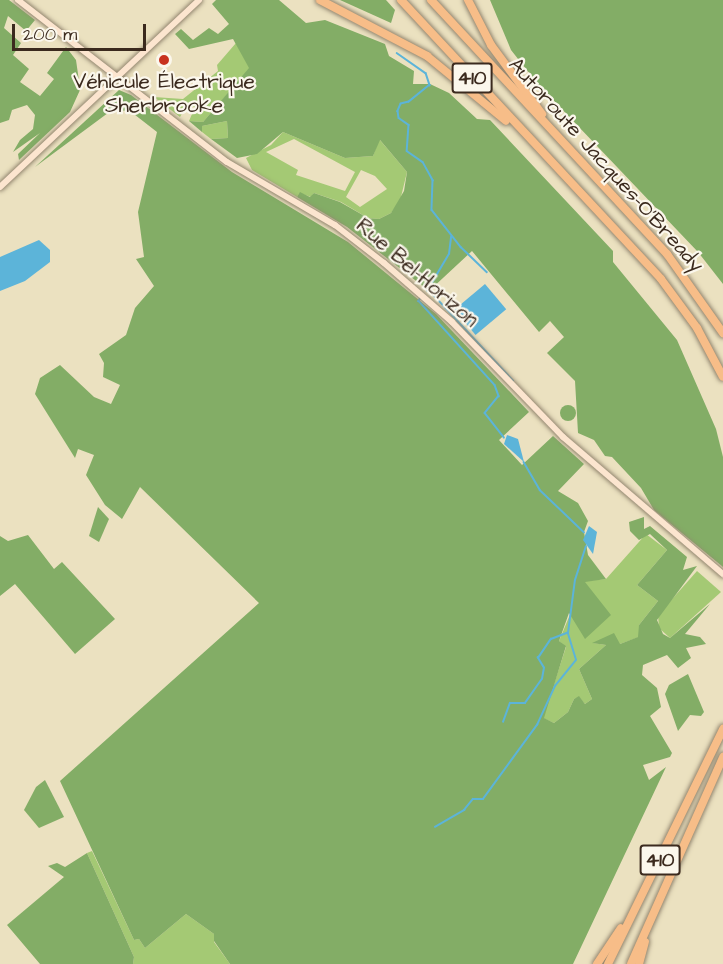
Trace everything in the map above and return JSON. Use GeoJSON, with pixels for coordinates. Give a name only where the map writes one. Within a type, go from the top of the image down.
{"type":"FeatureCollection","features":[{"type":"Feature","properties":{"kind":"highway"},"geometry":{"type":"LineString","coordinates":[[320,0],[433,60],[543,155]]}},
{"type":"Feature","properties":{"kind":"highway","name":"Autoroute Jacques-O'Bready"},"geometry":{"type":"LineString","coordinates":[[401,0],[543,155],[663,281],[697,328],[723,377]]}},
{"type":"Feature","properties":{"kind":"highway","name":"Autoroute Jacques-O'Bready"},"geometry":{"type":"LineString","coordinates":[[431,0],[677,266],[723,333]]}},
{"type":"Feature","properties":{"kind":"highway"},"geometry":{"type":"LineString","coordinates":[[468,0],[494,49],[571,151]]}},
{"type":"Feature","properties":{"kind":"highway","name":"410"},"geometry":{"type":"LineString","coordinates":[[608,964],[723,729]]}},
{"type":"Feature","properties":{"kind":"highway","name":"410"},"geometry":{"type":"LineString","coordinates":[[631,964],[723,757]]}},
{"type":"Feature","properties":{"kind":"highway"},"geometry":{"type":"LineString","coordinates":[[597,964],[637,905]]}},
{"type":"Feature","properties":{"kind":"highway"},"geometry":{"type":"LineString","coordinates":[[639,964],[653,915]]}},
{"type":"Feature","properties":{"kind":"street","name":"Rue Bel-Horizon"},"geometry":{"type":"LineString","coordinates":[[18,0],[227,162],[344,231],[415,288],[563,437],[723,574]]}},
{"type":"Feature","properties":{"kind":"street"},"geometry":{"type":"LineString","coordinates":[[0,186],[200,0]]}},
{"type":"Feature","properties":{"kind":"green space"},"geometry":{"type":"Polygon","coordinates":[[[0,0],[9,0],[35,20],[26,31],[8,16],[4,28],[21,43],[13,55],[29,69],[20,82],[40,96],[54,79],[47,73],[66,47],[76,60],[79,81],[80,90],[70,112],[19,160],[18,154],[40,133],[13,152],[20,140],[33,129],[35,115],[27,105],[12,110],[9,120],[0,123],[0,0]]]}},
{"type":"Feature","properties":{"kind":"green space"},"geometry":{"type":"Polygon","coordinates":[[[216,0],[279,0],[306,23],[325,20],[385,44],[389,56],[414,71],[413,84],[430,84],[449,93],[477,119],[490,120],[613,251],[613,262],[677,340],[716,429],[723,457],[723,567],[654,510],[641,488],[612,457],[605,456],[594,440],[578,433],[575,381],[547,353],[564,337],[550,321],[539,332],[472,251],[429,291],[347,227],[297,197],[300,192],[310,197],[314,193],[340,202],[368,218],[379,219],[391,213],[404,191],[407,172],[380,140],[373,156],[345,158],[283,132],[257,154],[237,158],[211,139],[228,138],[227,121],[202,126],[202,132],[189,121],[203,122],[249,68],[233,39],[189,49],[175,34],[181,29],[193,40],[209,28],[218,34],[229,24],[212,4],[216,0]]]}},
{"type":"Feature","properties":{"kind":"green space"},"geometry":{"type":"Polygon","coordinates":[[[340,0],[386,0],[395,10],[391,23],[340,0]]]}},
{"type":"Feature","properties":{"kind":"green space"},"geometry":{"type":"Polygon","coordinates":[[[490,0],[723,0],[723,284],[698,252],[537,83],[511,50],[490,0]]]}},
{"type":"Feature","properties":{"kind":"green space"},"geometry":{"type":"Polygon","coordinates":[[[236,43],[250,68],[203,122],[189,121],[195,107],[186,106],[180,117],[154,97],[183,99],[218,71],[217,65],[236,43]]]}},
{"type":"Feature","properties":{"kind":"green space"},"geometry":{"type":"Polygon","coordinates":[[[119,90],[131,95],[232,172],[348,242],[436,314],[529,412],[499,440],[522,465],[553,436],[584,464],[558,491],[578,503],[588,521],[584,532],[588,555],[606,579],[585,582],[611,615],[585,639],[569,613],[559,641],[566,646],[544,718],[554,723],[568,712],[574,699],[579,696],[585,704],[592,699],[579,669],[606,645],[592,643],[614,633],[620,644],[638,637],[639,625],[658,601],[637,585],[667,550],[650,534],[639,540],[630,531],[629,522],[644,517],[644,529],[650,526],[687,557],[683,570],[697,566],[657,620],[663,634],[670,638],[710,604],[685,634],[700,637],[706,644],[686,648],[691,658],[678,668],[667,655],[643,665],[642,675],[657,688],[661,707],[650,716],[672,753],[670,757],[643,765],[649,780],[666,767],[573,964],[230,964],[214,941],[214,934],[186,914],[145,948],[139,939],[134,940],[60,781],[259,603],[140,487],[122,519],[105,505],[86,475],[94,455],[78,449],[75,458],[35,394],[40,378],[60,365],[94,397],[111,404],[120,385],[103,377],[104,363],[99,354],[126,335],[135,308],[154,286],[136,259],[144,257],[138,212],[157,132],[130,111],[112,110],[35,167],[119,90]]]}},
{"type":"Feature","properties":{"kind":"green space"},"geometry":{"type":"Polygon","coordinates":[[[227,121],[228,138],[211,139],[202,132],[202,126],[227,121]]]}},
{"type":"Feature","properties":{"kind":"green space"},"geometry":{"type":"Polygon","coordinates":[[[283,132],[345,158],[373,156],[379,139],[407,172],[400,201],[391,213],[379,219],[368,218],[341,202],[314,193],[311,197],[300,193],[297,197],[252,170],[246,158],[271,145],[283,132]],[[294,139],[266,152],[298,170],[296,175],[345,191],[355,172],[294,139]],[[361,170],[346,197],[360,207],[387,189],[375,176],[361,170]]]}},
{"type":"Feature","properties":{"kind":"green space"},"geometry":{"type":"Polygon","coordinates":[[[568,405],[574,407],[576,413],[574,419],[568,421],[562,419],[560,413],[562,407],[568,405]]]}},
{"type":"Feature","properties":{"kind":"green space"},"geometry":{"type":"Polygon","coordinates":[[[98,507],[109,519],[99,542],[89,536],[98,507]]]}},
{"type":"Feature","properties":{"kind":"green space"},"geometry":{"type":"Polygon","coordinates":[[[646,534],[667,550],[637,585],[658,601],[639,625],[639,637],[620,644],[593,643],[606,645],[579,669],[592,699],[585,704],[579,697],[574,699],[568,712],[554,723],[543,718],[566,647],[559,641],[584,581],[606,579],[646,534]]]}},
{"type":"Feature","properties":{"kind":"green space"},"geometry":{"type":"Polygon","coordinates":[[[28,535],[54,569],[62,562],[115,619],[75,654],[15,584],[0,596],[0,536],[8,541],[28,535]]]}},
{"type":"Feature","properties":{"kind":"green space"},"geometry":{"type":"Polygon","coordinates":[[[697,571],[721,592],[670,638],[659,628],[658,615],[697,571]]]}},
{"type":"Feature","properties":{"kind":"green space"},"geometry":{"type":"Polygon","coordinates":[[[688,674],[704,712],[701,716],[690,715],[678,731],[665,694],[669,685],[688,674]]]}},
{"type":"Feature","properties":{"kind":"green space"},"geometry":{"type":"Polygon","coordinates":[[[45,780],[64,817],[39,828],[24,810],[36,787],[45,780]]]}},
{"type":"Feature","properties":{"kind":"green space"},"geometry":{"type":"Polygon","coordinates":[[[92,851],[134,940],[139,939],[145,948],[186,914],[214,934],[214,942],[230,964],[133,964],[134,957],[87,853],[92,851]]]}},
{"type":"Feature","properties":{"kind":"green space"},"geometry":{"type":"Polygon","coordinates":[[[87,853],[134,957],[133,964],[40,964],[7,925],[64,877],[48,866],[57,863],[65,867],[87,853]]]}},
{"type":"Feature","properties":{"kind":"water"},"geometry":{"type":"Polygon","coordinates":[[[39,240],[50,250],[50,262],[25,281],[0,291],[0,257],[39,240]]]}},
{"type":"Feature","properties":{"kind":"water"},"geometry":{"type":"Polygon","coordinates":[[[485,284],[506,309],[476,335],[454,310],[485,284]]]}},
{"type":"Feature","properties":{"kind":"water"},"geometry":{"type":"Polygon","coordinates":[[[507,435],[518,439],[524,462],[504,444],[507,435]]]}},
{"type":"Feature","properties":{"kind":"water"},"geometry":{"type":"Polygon","coordinates":[[[589,526],[597,532],[593,554],[583,540],[589,526]]]}},
{"type":"Feature","properties":{"kind":"waterway"},"geometry":{"type":"LineString","coordinates":[[397,53],[426,73],[430,85],[409,102],[401,104],[398,111],[399,118],[409,125],[407,151],[423,162],[433,180],[432,210],[461,247],[487,272]]}},
{"type":"Feature","properties":{"kind":"waterway"},"geometry":{"type":"LineString","coordinates":[[427,291],[449,254],[451,237]]}},
{"type":"Feature","properties":{"kind":"waterway"},"geometry":{"type":"LineString","coordinates":[[428,289],[513,380]]}},
{"type":"Feature","properties":{"kind":"waterway"},"geometry":{"type":"LineString","coordinates":[[421,298],[419,301],[495,385],[499,396],[485,413],[504,437]]}},
{"type":"Feature","properties":{"kind":"waterway"},"geometry":{"type":"LineString","coordinates":[[524,462],[540,490],[584,532]]}},
{"type":"Feature","properties":{"kind":"waterway"},"geometry":{"type":"LineString","coordinates":[[435,827],[464,810],[473,799],[483,799],[537,725],[555,686],[576,660],[568,633],[575,580],[586,547]]}},
{"type":"Feature","properties":{"kind":"waterway"},"geometry":{"type":"LineString","coordinates":[[503,722],[510,703],[525,703],[542,679],[544,668],[538,658],[551,639],[567,633]]}},
{"type":"Feature","properties":{"kind":"place","name":"Véhicule Électrique Sherbrooke"},"geometry":{"type":"Point","coordinates":[164,60]}}]}
